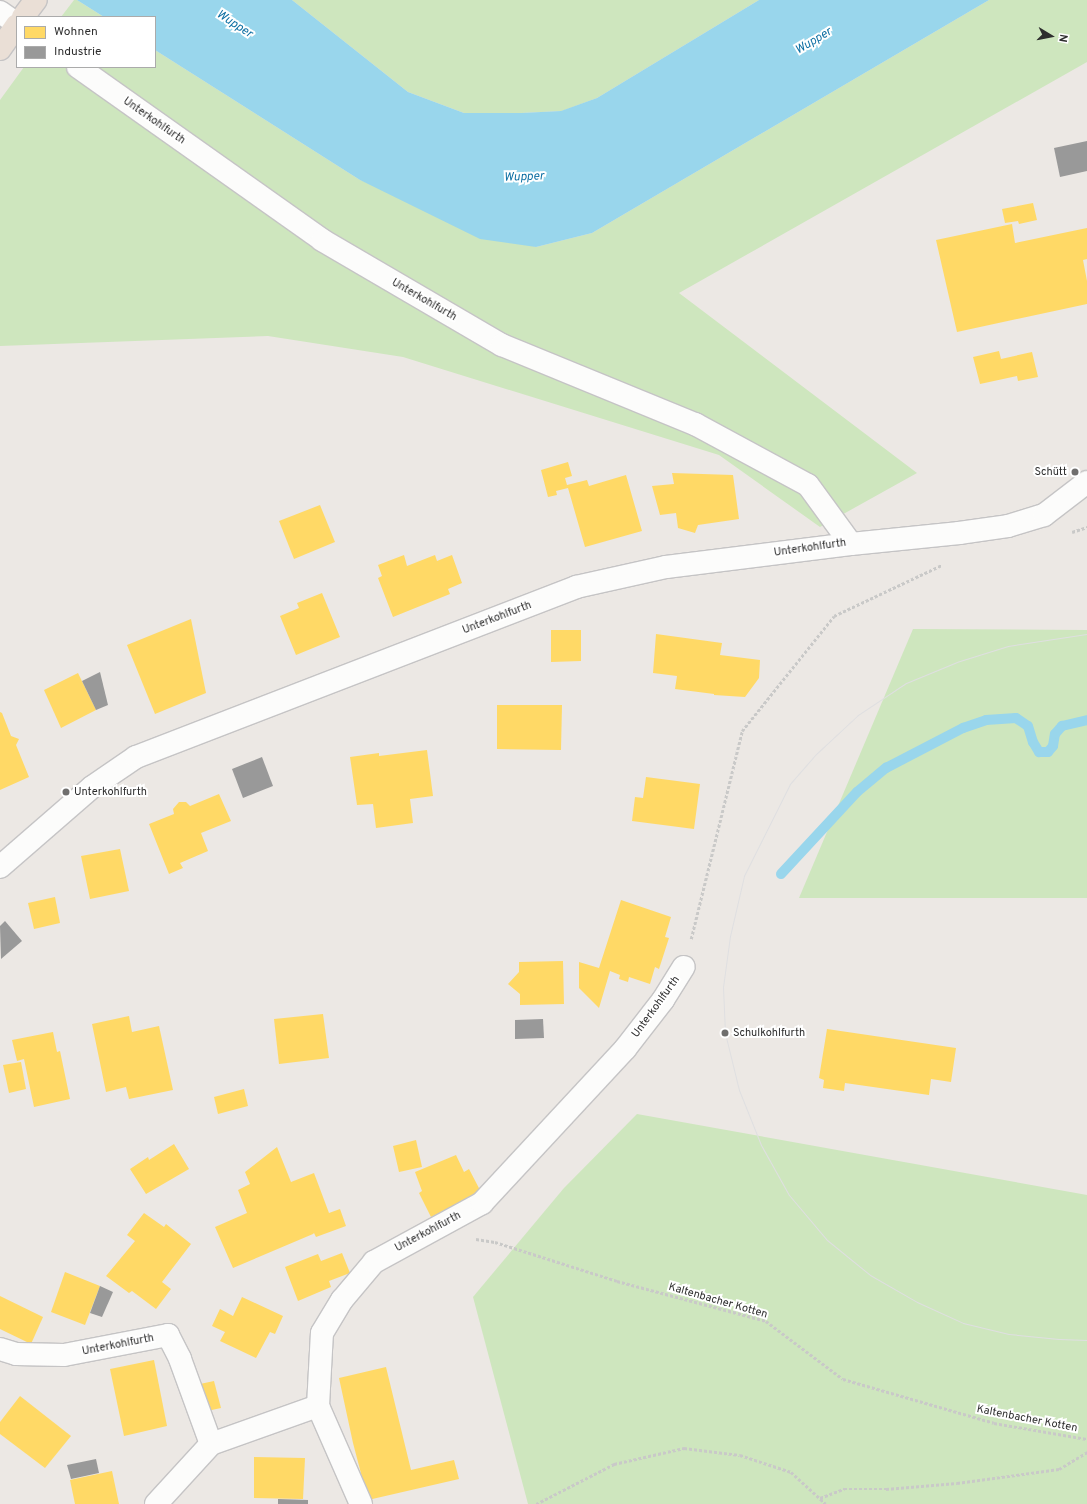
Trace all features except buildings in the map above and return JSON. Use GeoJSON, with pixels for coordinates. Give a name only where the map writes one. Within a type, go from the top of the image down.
{"type":"FeatureCollection","features":[{"type":"Feature","properties":{"kind":"highway"},"geometry":{"type":"LineString","coordinates":[[24,16],[36,0]]}},
{"type":"Feature","properties":{"kind":"highway"},"geometry":{"type":"LineString","coordinates":[[0,49],[16,26]]}},
{"type":"Feature","properties":{"kind":"street"},"geometry":{"type":"LineString","coordinates":[[0,12],[16,24]]}},
{"type":"Feature","properties":{"kind":"street","name":"Unterkohlfurth"},"geometry":{"type":"LineString","coordinates":[[0,867],[92,787],[136,757],[576,587],[666,567],[851,544],[808,485],[695,424],[502,345],[322,240],[79,68]]}},
{"type":"Feature","properties":{"kind":"street"},"geometry":{"type":"LineString","coordinates":[[851,544],[959,534],[1008,526],[1044,515],[1087,482]]}},
{"type":"Feature","properties":{"kind":"street","name":"Unterkohlfurth"},"geometry":{"type":"LineString","coordinates":[[361,1504],[318,1406],[322,1333],[342,1300],[374,1262],[482,1203],[625,1049],[663,1000],[684,967]]}},
{"type":"Feature","properties":{"kind":"street","name":"Unterkohlfurth"},"geometry":{"type":"LineString","coordinates":[[0,1349],[16,1354],[64,1355],[168,1335],[180,1359],[211,1444]]}},
{"type":"Feature","properties":{"kind":"street"},"geometry":{"type":"LineString","coordinates":[[156,1504],[211,1444],[318,1406]]}},
{"type":"Feature","properties":{"kind":"path","name":"Unterkohlfurth"},"geometry":{"type":"LineString","coordinates":[[684,967],[742,730],[834,616],[947,563]]}},
{"type":"Feature","properties":{"kind":"path","name":"Kaltenbacher Kotten"},"geometry":{"type":"LineString","coordinates":[[496,1242],[617,1281],[766,1321],[843,1379],[994,1423],[1087,1439]]}},
{"type":"Feature","properties":{"kind":"path"},"geometry":{"type":"LineString","coordinates":[[536,1504],[614,1464],[684,1448],[740,1455],[791,1472],[826,1504]]}},
{"type":"Feature","properties":{"kind":"path"},"geometry":{"type":"LineString","coordinates":[[820,1498],[844,1489],[894,1489],[957,1483],[1059,1469],[1087,1452]]}},
{"type":"Feature","properties":{"kind":"green space"},"geometry":{"type":"Polygon","coordinates":[[[74,0],[77,0],[102,16],[62,16],[74,0]]]}},
{"type":"Feature","properties":{"kind":"green space"},"geometry":{"type":"Polygon","coordinates":[[[292,0],[759,0],[597,98],[562,111],[464,113],[408,92],[292,0]]]}},
{"type":"Feature","properties":{"kind":"green space"},"geometry":{"type":"Polygon","coordinates":[[[989,0],[1087,0],[1087,62],[679,293],[917,473],[820,527],[719,455],[403,357],[268,336],[0,346],[0,100],[23,68],[156,68],[156,51],[360,180],[536,247],[592,233],[989,0]]]}},
{"type":"Feature","properties":{"kind":"green space"},"geometry":{"type":"Polygon","coordinates":[[[913,629],[1087,630],[1087,898],[799,898],[913,629]]]}},
{"type":"Feature","properties":{"kind":"green space"},"geometry":{"type":"Polygon","coordinates":[[[637,1114],[1087,1195],[1087,1504],[528,1504],[473,1297],[564,1188],[637,1114]]]}},
{"type":"Feature","properties":{"kind":"water","name":"Wupper"},"geometry":{"type":"Polygon","coordinates":[[[77,0],[292,0],[408,92],[464,113],[521,113],[561,111],[597,98],[759,0],[989,0],[592,233],[536,247],[480,239],[360,180],[156,51],[156,16],[102,16],[77,0]]]}},
{"type":"Feature","properties":{"kind":"waterway"},"geometry":{"type":"LineString","coordinates":[[781,874],[857,792],[886,768],[963,728],[986,720],[1016,718],[1028,726],[1033,742],[1039,752],[1048,752],[1053,746],[1055,734],[1062,726],[1087,720]]}},
{"type":"Feature","properties":{"kind":"tram line"},"geometry":{"type":"LineString","coordinates":[[1087,634],[1008,646],[957,662],[906,683],[858,715],[816,754],[790,784],[744,876],[730,936],[723,987],[725,1033],[739,1090],[761,1145],[789,1195],[827,1240],[870,1275],[917,1302],[963,1323],[1009,1334],[1087,1340]]}},
{"type":"Feature","properties":{"kind":"place","name":"Schütt"},"geometry":{"type":"Point","coordinates":[1075,472]}},
{"type":"Feature","properties":{"kind":"place","name":"Unterkohlfurth"},"geometry":{"type":"Point","coordinates":[66,792]}},
{"type":"Feature","properties":{"kind":"place","name":"Schulkohlfurth"},"geometry":{"type":"Point","coordinates":[725,1033]}}]}
